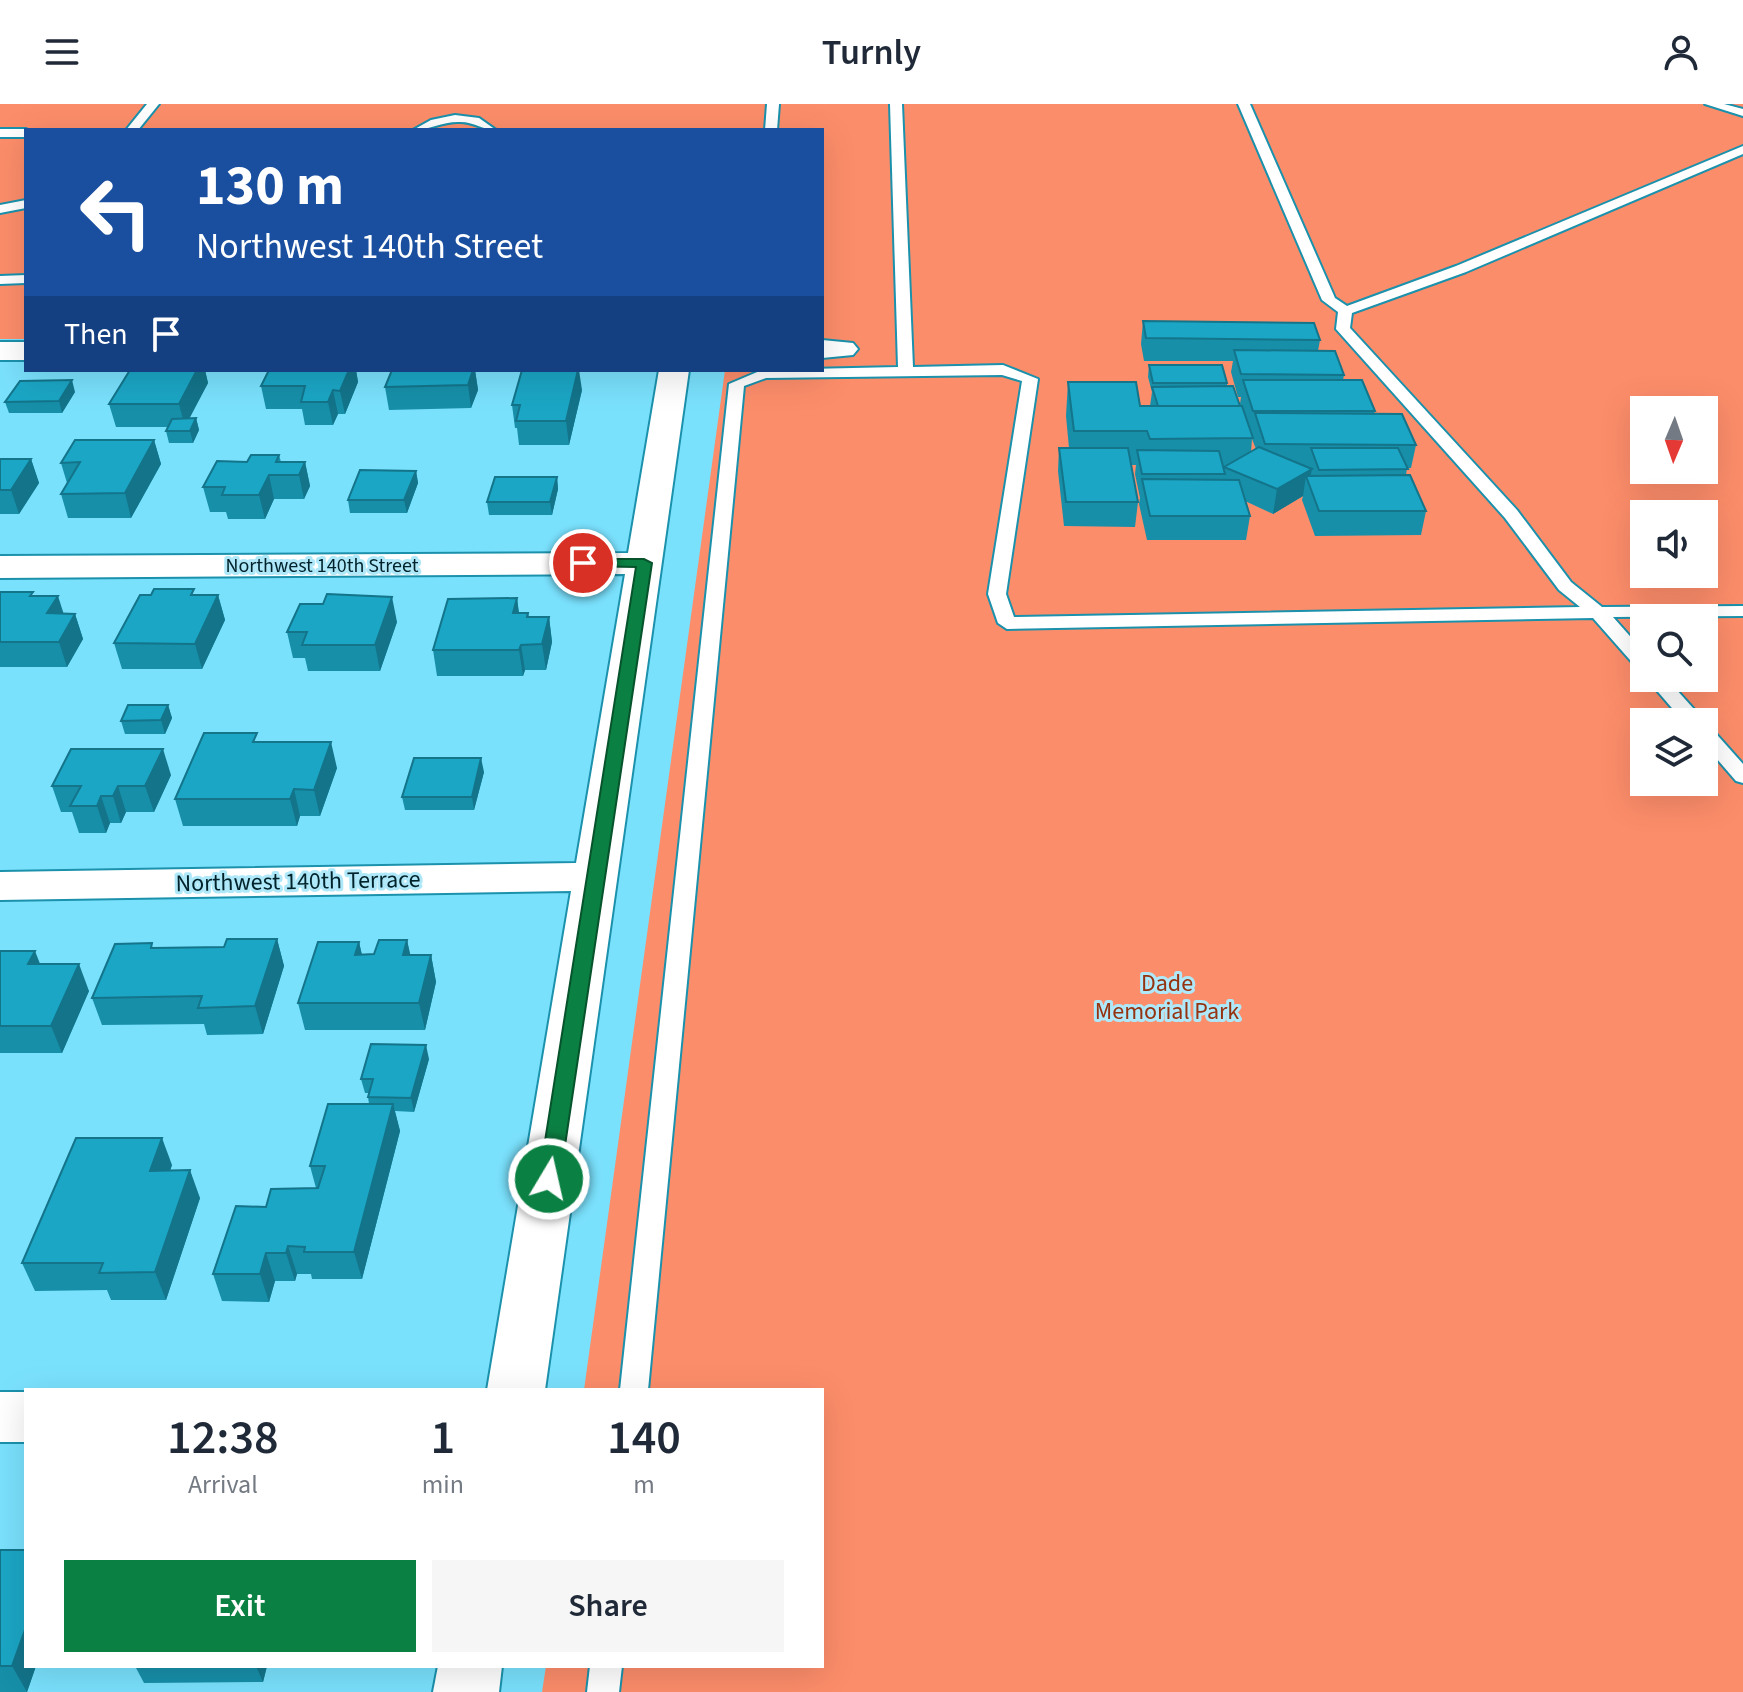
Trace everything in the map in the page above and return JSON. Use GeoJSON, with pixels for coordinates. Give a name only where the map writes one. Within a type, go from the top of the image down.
{"type":"FeatureCollection","features":[{"type":"Feature","properties":{"kind":"street"},"geometry":{"type":"LineString","coordinates":[[0,351],[24,351]]}},
{"type":"Feature","properties":{"kind":"street"},"geometry":{"type":"LineString","coordinates":[[516,1388],[674,372]]}},
{"type":"Feature","properties":{"kind":"street","name":"Northwest 140th Street"},"geometry":{"type":"LineString","coordinates":[[0,567],[644,563]]}},
{"type":"Feature","properties":{"kind":"street","name":"Northwest 140th Terrace"},"geometry":{"type":"LineString","coordinates":[[0,886],[596,877]]}},
{"type":"Feature","properties":{"kind":"street"},"geometry":{"type":"LineString","coordinates":[[0,1417],[24,1417]]}},
{"type":"Feature","properties":{"kind":"street"},"geometry":{"type":"LineString","coordinates":[[466,1692],[470,1668]]}},
{"type":"Feature","properties":{"kind":"lane"},"geometry":{"type":"LineString","coordinates":[[134,128],[153,104]]}},
{"type":"Feature","properties":{"kind":"lane"},"geometry":{"type":"LineString","coordinates":[[464,119],[466,104]]}},
{"type":"Feature","properties":{"kind":"lane"},"geometry":{"type":"LineString","coordinates":[[771,128],[773,104]]}},
{"type":"Feature","properties":{"kind":"lane"},"geometry":{"type":"LineString","coordinates":[[896,104],[906,372]]}},
{"type":"Feature","properties":{"kind":"lane"},"geometry":{"type":"LineString","coordinates":[[1244,104],[1329,300],[1345,311]]}},
{"type":"Feature","properties":{"kind":"lane"},"geometry":{"type":"LineString","coordinates":[[1711,104],[1743,113]]}},
{"type":"Feature","properties":{"kind":"lane"},"geometry":{"type":"LineString","coordinates":[[424,128],[440,121],[464,119],[483,123],[488,128]]}},
{"type":"Feature","properties":{"kind":"lane"},"geometry":{"type":"LineString","coordinates":[[0,133],[24,133]]}},
{"type":"Feature","properties":{"kind":"lane"},"geometry":{"type":"LineString","coordinates":[[1345,311],[1461,269],[1743,150]]}},
{"type":"Feature","properties":{"kind":"lane"},"geometry":{"type":"LineString","coordinates":[[0,209],[24,204]]}},
{"type":"Feature","properties":{"kind":"lane"},"geometry":{"type":"LineString","coordinates":[[3,284],[24,279]]}},
{"type":"Feature","properties":{"kind":"lane"},"geometry":{"type":"LineString","coordinates":[[1345,311],[1343,329],[1511,514],[1565,586],[1598,612],[1630,648]]}},
{"type":"Feature","properties":{"kind":"lane"},"geometry":{"type":"LineString","coordinates":[[634,1388],[737,384],[764,374],[1003,370],[1030,379],[997,594],[1007,623],[1743,611]]}},
{"type":"Feature","properties":{"kind":"lane"},"geometry":{"type":"LineString","coordinates":[[1668,692],[1683,708]]}},
{"type":"Feature","properties":{"kind":"lane"},"geometry":{"type":"LineString","coordinates":[[1718,748],[1743,777]]}},
{"type":"Feature","properties":{"kind":"lane"},"geometry":{"type":"LineString","coordinates":[[603,1692],[606,1668]]}},
{"type":"Feature","properties":{"kind":"green space","name":"Dade Memorial Park"},"geometry":{"type":"Polygon","coordinates":[[[0,104],[1743,104],[1743,1692],[542,1692],[546,1668],[824,1668],[824,1388],[584,1388],[725,372],[824,372],[824,128],[24,128],[24,339],[0,339],[0,104]]]}},
{"type":"Feature","properties":{"kind":"building"},"geometry":{"type":"Polygon","coordinates":[[[1143,321],[1314,323],[1320,340],[1146,338],[1143,321]]]}},
{"type":"Feature","properties":{"kind":"building"},"geometry":{"type":"Polygon","coordinates":[[[1234,350],[1335,351],[1344,375],[1241,374],[1234,350]]]}},
{"type":"Feature","properties":{"kind":"building"},"geometry":{"type":"Polygon","coordinates":[[[1149,365],[1222,365],[1227,383],[1153,383],[1149,365]]]}},
{"type":"Feature","properties":{"kind":"building"},"geometry":{"type":"Polygon","coordinates":[[[129,372],[196,372],[179,404],[109,404],[129,372]]]}},
{"type":"Feature","properties":{"kind":"building"},"geometry":{"type":"Polygon","coordinates":[[[268,372],[348,372],[340,391],[333,390],[328,402],[301,402],[305,386],[261,386],[268,372]]]}},
{"type":"Feature","properties":{"kind":"building"},"geometry":{"type":"Polygon","coordinates":[[[391,372],[472,372],[468,385],[385,387],[391,372]]]}},
{"type":"Feature","properties":{"kind":"building"},"geometry":{"type":"Polygon","coordinates":[[[521,372],[578,372],[566,421],[516,421],[520,405],[512,405],[521,372]]]}},
{"type":"Feature","properties":{"kind":"building"},"geometry":{"type":"Polygon","coordinates":[[[72,380],[59,401],[5,402],[20,381],[72,380]]]}},
{"type":"Feature","properties":{"kind":"building"},"geometry":{"type":"Polygon","coordinates":[[[1243,380],[1362,380],[1375,411],[1253,411],[1243,380]]]}},
{"type":"Feature","properties":{"kind":"building"},"geometry":{"type":"Polygon","coordinates":[[[1068,382],[1136,382],[1140,406],[1242,406],[1253,438],[1150,439],[1147,431],[1074,431],[1068,382]]]}},
{"type":"Feature","properties":{"kind":"building"},"geometry":{"type":"Polygon","coordinates":[[[1233,386],[1240,406],[1158,406],[1152,387],[1233,386]]]}},
{"type":"Feature","properties":{"kind":"building"},"geometry":{"type":"Polygon","coordinates":[[[1255,413],[1402,414],[1416,445],[1265,444],[1255,413]]]}},
{"type":"Feature","properties":{"kind":"building"},"geometry":{"type":"Polygon","coordinates":[[[196,418],[190,431],[166,431],[172,419],[196,418]]]}},
{"type":"Feature","properties":{"kind":"building"},"geometry":{"type":"Polygon","coordinates":[[[75,440],[154,440],[125,493],[61,494],[80,462],[61,463],[75,440]]]}},
{"type":"Feature","properties":{"kind":"building"},"geometry":{"type":"Polygon","coordinates":[[[1259,447],[1312,469],[1277,489],[1224,467],[1259,447]]]}},
{"type":"Feature","properties":{"kind":"building"},"geometry":{"type":"Polygon","coordinates":[[[1059,448],[1128,448],[1138,502],[1066,502],[1059,448]]]}},
{"type":"Feature","properties":{"kind":"building"},"geometry":{"type":"Polygon","coordinates":[[[1311,448],[1398,448],[1408,469],[1319,470],[1311,448]]]}},
{"type":"Feature","properties":{"kind":"building"},"geometry":{"type":"Polygon","coordinates":[[[1137,450],[1219,451],[1225,474],[1142,474],[1137,450]]]}},
{"type":"Feature","properties":{"kind":"building"},"geometry":{"type":"Polygon","coordinates":[[[251,455],[279,455],[276,462],[305,462],[299,475],[269,475],[259,495],[222,495],[225,487],[203,487],[217,461],[247,462],[251,455]]]}},
{"type":"Feature","properties":{"kind":"building"},"geometry":{"type":"Polygon","coordinates":[[[0,459],[31,459],[11,490],[0,490],[0,459]]]}},
{"type":"Feature","properties":{"kind":"building"},"geometry":{"type":"Polygon","coordinates":[[[360,470],[416,471],[404,500],[348,500],[360,470]]]}},
{"type":"Feature","properties":{"kind":"building"},"geometry":{"type":"Polygon","coordinates":[[[1410,475],[1426,511],[1319,511],[1306,476],[1410,475]]]}},
{"type":"Feature","properties":{"kind":"building"},"geometry":{"type":"Polygon","coordinates":[[[495,477],[557,477],[550,502],[487,502],[495,477]]]}},
{"type":"Feature","properties":{"kind":"building"},"geometry":{"type":"Polygon","coordinates":[[[1142,479],[1239,480],[1250,516],[1150,516],[1142,479]]]}},
{"type":"Feature","properties":{"kind":"building"},"geometry":{"type":"Polygon","coordinates":[[[154,589],[194,589],[191,595],[218,595],[195,644],[114,643],[140,595],[151,595],[154,589]]]}},
{"type":"Feature","properties":{"kind":"building"},"geometry":{"type":"Polygon","coordinates":[[[0,592],[58,596],[47,613],[75,614],[59,642],[0,642],[0,592]]]}},
{"type":"Feature","properties":{"kind":"building"},"geometry":{"type":"Polygon","coordinates":[[[327,594],[392,597],[375,645],[302,645],[307,632],[287,632],[300,604],[323,604],[327,594]]]}},
{"type":"Feature","properties":{"kind":"building"},"geometry":{"type":"Polygon","coordinates":[[[517,598],[513,613],[528,613],[527,617],[549,617],[542,644],[521,645],[519,650],[433,650],[448,599],[517,598]]]}},
{"type":"Feature","properties":{"kind":"building"},"geometry":{"type":"Polygon","coordinates":[[[128,705],[168,705],[161,720],[121,721],[128,705]]]}},
{"type":"Feature","properties":{"kind":"building"},"geometry":{"type":"Polygon","coordinates":[[[204,733],[257,733],[253,742],[331,742],[314,790],[294,789],[290,799],[175,799],[204,733]]]}},
{"type":"Feature","properties":{"kind":"building"},"geometry":{"type":"Polygon","coordinates":[[[71,749],[163,749],[145,786],[118,786],[113,796],[101,796],[97,806],[70,806],[81,786],[52,786],[71,749]]]}},
{"type":"Feature","properties":{"kind":"building"},"geometry":{"type":"Polygon","coordinates":[[[414,758],[481,758],[472,797],[402,797],[414,758]]]}},
{"type":"Feature","properties":{"kind":"building"},"geometry":{"type":"Polygon","coordinates":[[[227,939],[277,939],[255,1006],[198,1008],[202,996],[92,998],[115,944],[152,943],[151,948],[224,947],[227,939]]]}},
{"type":"Feature","properties":{"kind":"building"},"geometry":{"type":"Polygon","coordinates":[[[379,940],[407,940],[403,955],[431,955],[419,1003],[298,1003],[318,942],[359,942],[355,955],[374,954],[379,940]]]}},
{"type":"Feature","properties":{"kind":"building"},"geometry":{"type":"Polygon","coordinates":[[[0,951],[35,951],[28,964],[79,964],[51,1026],[0,1026],[0,951]]]}},
{"type":"Feature","properties":{"kind":"building"},"geometry":{"type":"Polygon","coordinates":[[[371,1044],[426,1045],[411,1098],[368,1097],[373,1079],[361,1079],[371,1044]]]}},
{"type":"Feature","properties":{"kind":"building"},"geometry":{"type":"Polygon","coordinates":[[[328,1104],[393,1104],[354,1252],[304,1252],[305,1247],[288,1246],[286,1253],[266,1253],[260,1274],[213,1274],[236,1206],[266,1207],[271,1189],[318,1188],[325,1166],[310,1166],[328,1104]]]}},
{"type":"Feature","properties":{"kind":"building"},"geometry":{"type":"Polygon","coordinates":[[[76,1138],[162,1138],[150,1171],[190,1170],[155,1272],[99,1273],[103,1263],[22,1263],[76,1138]]]}},
{"type":"Feature","properties":{"kind":"building"},"geometry":{"type":"Polygon","coordinates":[[[0,1550],[24,1550],[24,1633],[12,1666],[0,1666],[0,1550]]]}},
{"type":"Feature","properties":{"kind":"route"},"geometry":{"type":"LineString","coordinates":[[549,1179],[644,563],[583,563]]}}]}
